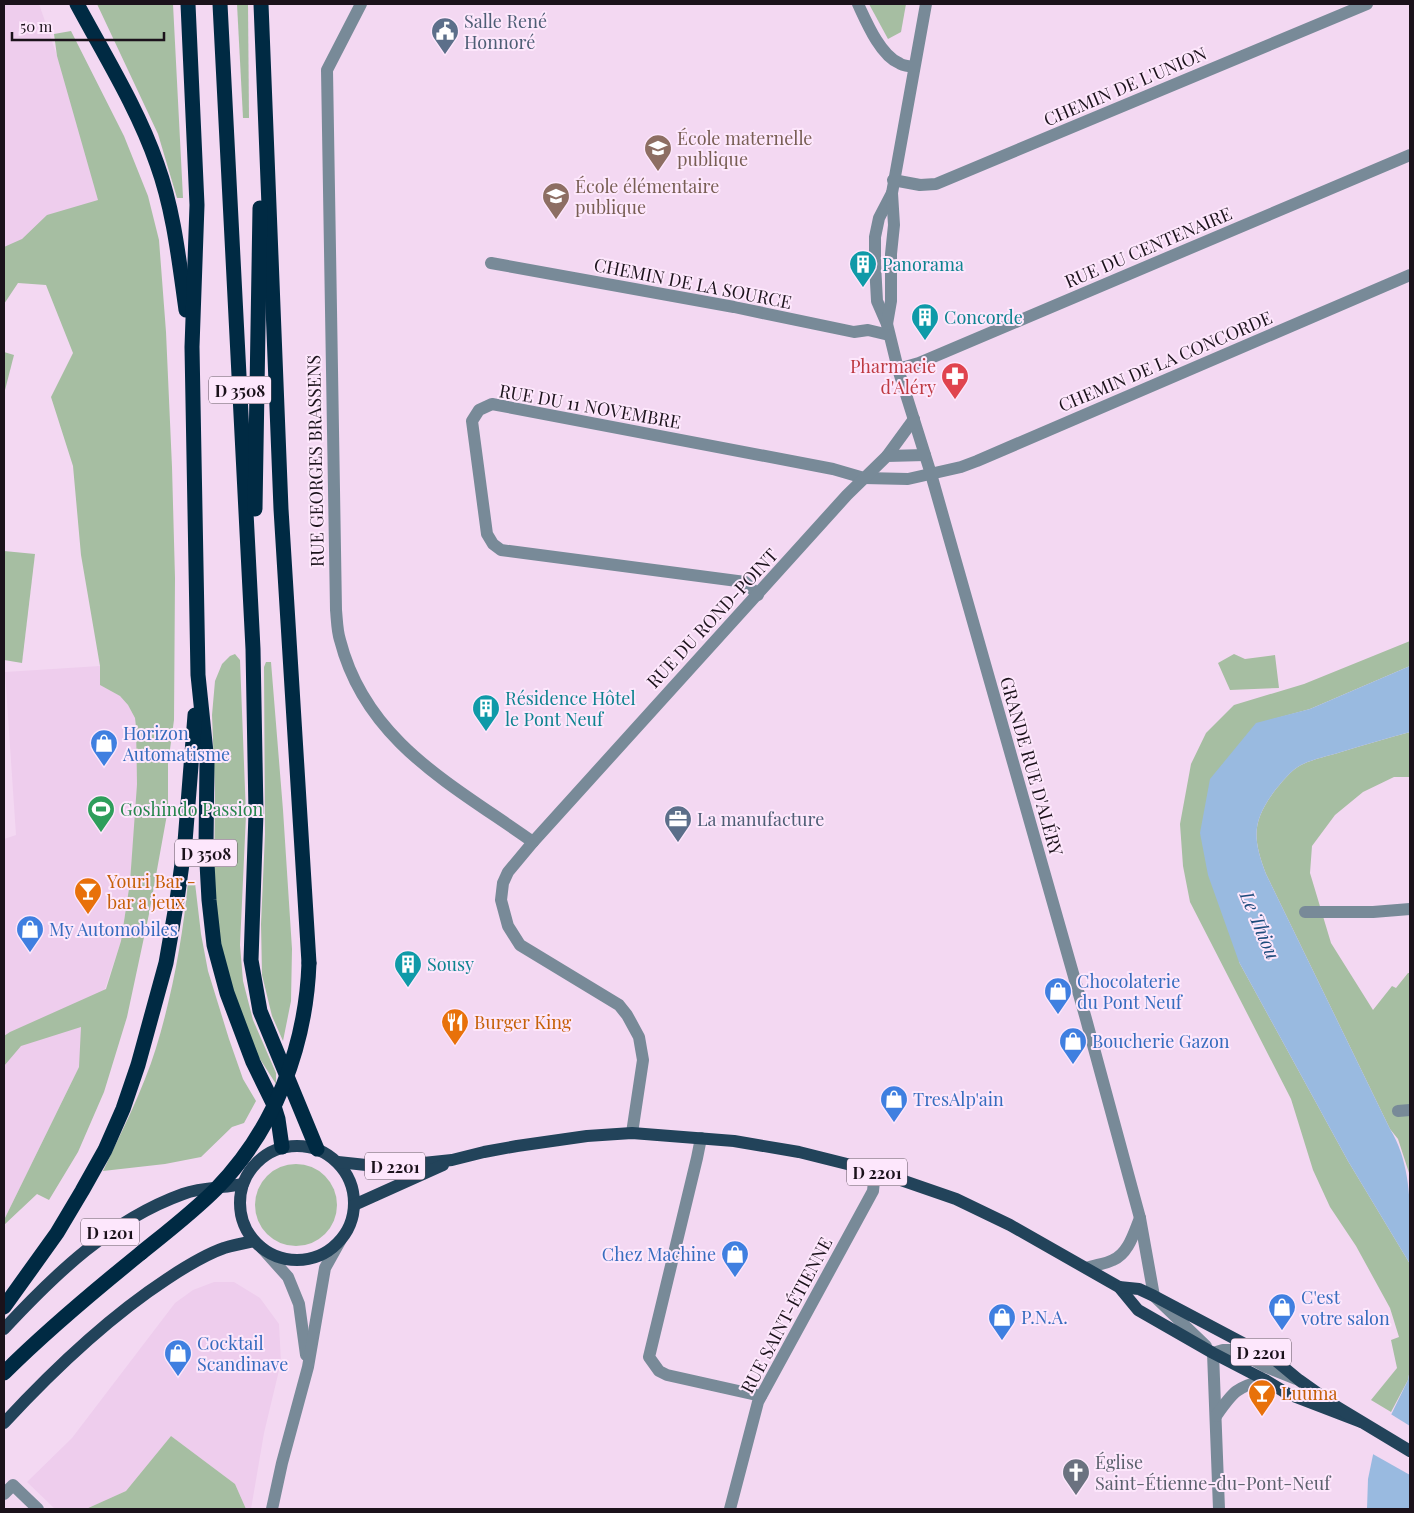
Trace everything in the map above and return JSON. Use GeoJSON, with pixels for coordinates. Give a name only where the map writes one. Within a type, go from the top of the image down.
{"type":"FeatureCollection","features":[{"type":"Feature","properties":{"kind":"highway"},"geometry":{"type":"LineString","coordinates":[[77,4],[140,124],[157,165],[172,218],[192,347]]}},
{"type":"Feature","properties":{"kind":"highway","name":"D 3508"},"geometry":{"type":"LineString","coordinates":[[188,4],[197,205],[192,347],[198,675],[207,762],[206,845],[209,900],[214,945],[227,993],[253,1062],[273,1102],[278,1119],[282,1147]]}},
{"type":"Feature","properties":{"kind":"highway","name":"D 3508"},"geometry":{"type":"LineString","coordinates":[[220,4],[253,649],[256,812],[250,960],[260,1011],[317,1149]]}},
{"type":"Feature","properties":{"kind":"highway"},"geometry":{"type":"LineString","coordinates":[[4,1373],[30,1346],[189,1214],[217,1188],[250,1148],[266,1121],[289,1073],[302,1029],[309,963],[281,509],[260,4]]}},
{"type":"Feature","properties":{"kind":"highway"},"geometry":{"type":"LineString","coordinates":[[253,649],[262,31]]}},
{"type":"Feature","properties":{"kind":"highway"},"geometry":{"type":"LineString","coordinates":[[4,1307],[57,1233],[105,1150],[123,1109],[138,1065],[166,963],[177,900],[185,842],[198,675]]}},
{"type":"Feature","properties":{"kind":"main road","name":"D 2201"},"geometry":{"type":"LineString","coordinates":[[338,1162],[384,1167],[452,1160],[517,1146],[587,1136],[632,1133],[734,1141],[799,1152],[875,1172],[956,1198],[1119,1287],[1138,1310],[1213,1353],[1288,1394],[1361,1422]]}},
{"type":"Feature","properties":{"kind":"main road"},"geometry":{"type":"LineString","coordinates":[[300,1145],[317,1149],[328,1154],[338,1162],[347,1175],[353,1190],[354,1205],[350,1224],[340,1241],[325,1253],[306,1259],[291,1260],[276,1256],[258,1244],[243,1222],[239,1205],[243,1184],[250,1170],[264,1155],[282,1147],[300,1145]]}},
{"type":"Feature","properties":{"kind":"main road","name":"D 2201"},"geometry":{"type":"LineString","coordinates":[[354,1205],[452,1160]]}},
{"type":"Feature","properties":{"kind":"main road","name":"D 1201"},"geometry":{"type":"LineString","coordinates":[[4,1328],[54,1277],[79,1255],[124,1222],[183,1194],[205,1188],[243,1184]]}},
{"type":"Feature","properties":{"kind":"main road"},"geometry":{"type":"LineString","coordinates":[[4,1423],[71,1354],[151,1289],[190,1264],[224,1248],[258,1244]]}},
{"type":"Feature","properties":{"kind":"main road","name":"D 2201"},"geometry":{"type":"LineString","coordinates":[[1119,1287],[1139,1289],[1154,1296],[1275,1360],[1299,1380],[1361,1422],[1410,1451]]}},
{"type":"Feature","properties":{"kind":"street","name":"RUE GEORGES BRASSENS"},"geometry":{"type":"LineString","coordinates":[[361,4],[327,70],[336,610],[339,639],[358,686],[374,714],[391,735],[419,762],[533,842]]}},
{"type":"Feature","properties":{"kind":"street"},"geometry":{"type":"LineString","coordinates":[[858,4],[878,43],[890,58],[900,64],[914,67]]}},
{"type":"Feature","properties":{"kind":"street","name":"GRANDE RUE D'ALÉRY"},"geometry":{"type":"LineString","coordinates":[[926,4],[892,193],[894,225],[888,329],[1075,979],[1140,1218],[1154,1296]]}},
{"type":"Feature","properties":{"kind":"street","name":"CHEMIN DE L'UNION"},"geometry":{"type":"LineString","coordinates":[[894,180],[920,185],[936,184],[1367,4]]}},
{"type":"Feature","properties":{"kind":"street","name":"RUE DU CENTENAIRE"},"geometry":{"type":"LineString","coordinates":[[898,369],[937,355],[1410,155]]}},
{"type":"Feature","properties":{"kind":"street","name":"CHEMIN DE LA SOURCE"},"geometry":{"type":"LineString","coordinates":[[491,263],[734,307],[854,332],[888,329]]}},
{"type":"Feature","properties":{"kind":"street","name":"CHEMIN DE LA CONCORDE"},"geometry":{"type":"LineString","coordinates":[[931,474],[977,461],[1410,275]]}},
{"type":"Feature","properties":{"kind":"street","name":"RUE DU 11 NOVEMBRE"},"geometry":{"type":"LineString","coordinates":[[758,595],[745,582],[502,550],[493,544],[487,534],[472,422],[479,410],[492,404],[833,469],[864,478]]}},
{"type":"Feature","properties":{"kind":"street","name":"RUE DU ROND-POINT"},"geometry":{"type":"LineString","coordinates":[[632,1133],[643,1060],[639,1037],[619,1005],[520,945],[508,926],[501,900],[503,883],[508,872],[533,842],[840,502],[887,456],[914,419]]}},
{"type":"Feature","properties":{"kind":"street"},"geometry":{"type":"LineString","coordinates":[[887,456],[925,455]]}},
{"type":"Feature","properties":{"kind":"street"},"geometry":{"type":"LineString","coordinates":[[864,478],[908,479],[931,474]]}},
{"type":"Feature","properties":{"kind":"street"},"geometry":{"type":"LineString","coordinates":[[1305,912],[1373,912],[1410,909]]}},
{"type":"Feature","properties":{"kind":"street"},"geometry":{"type":"LineString","coordinates":[[700,1138],[698,1158],[649,1357],[659,1370],[667,1375],[761,1396]]}},
{"type":"Feature","properties":{"kind":"street","name":"RUE SAINT-ÉTIENNE"},"geometry":{"type":"LineString","coordinates":[[730,1509],[758,1402],[873,1191],[875,1172]]}},
{"type":"Feature","properties":{"kind":"street"},"geometry":{"type":"LineString","coordinates":[[1086,1268],[1114,1260],[1130,1242],[1140,1218]]}},
{"type":"Feature","properties":{"kind":"street"},"geometry":{"type":"LineString","coordinates":[[272,1509],[282,1463],[308,1367],[324,1268],[340,1241]]}},
{"type":"Feature","properties":{"kind":"street"},"geometry":{"type":"LineString","coordinates":[[258,1244],[288,1277],[299,1304],[308,1367]]}},
{"type":"Feature","properties":{"kind":"street"},"geometry":{"type":"LineString","coordinates":[[1154,1296],[1213,1353],[1219,1509]]}},
{"type":"Feature","properties":{"kind":"street"},"geometry":{"type":"LineString","coordinates":[[1213,1353],[1223,1350],[1236,1350],[1266,1367],[1299,1380]]}},
{"type":"Feature","properties":{"kind":"street"},"geometry":{"type":"LineString","coordinates":[[1216,1416],[1229,1397],[1240,1388],[1265,1380]]}},
{"type":"Feature","properties":{"kind":"street"},"geometry":{"type":"LineString","coordinates":[[8,1490],[38,1509]]}},
{"type":"Feature","properties":{"kind":"shaded area"},"geometry":{"type":"Polygon","coordinates":[[[4,4],[39,4],[63,73],[102,203],[4,248],[4,4]]]}},
{"type":"Feature","properties":{"kind":"shaded area"},"geometry":{"type":"Polygon","coordinates":[[[100,666],[100,685],[120,696],[128,705],[135,718],[136,727],[137,784],[135,821],[130,882],[121,941],[79,1067],[4,1220],[4,839],[16,835],[5,672],[100,666]]]}},
{"type":"Feature","properties":{"kind":"shaded area"},"geometry":{"type":"Polygon","coordinates":[[[214,1282],[234,1282],[260,1298],[279,1324],[281,1362],[264,1433],[251,1509],[246,1509],[235,1484],[171,1436],[126,1491],[86,1509],[55,1509],[27,1482],[72,1438],[175,1303],[193,1290],[214,1282]]]}},
{"type":"Feature","properties":{"kind":"green space"},"geometry":{"type":"Polygon","coordinates":[[[97,4],[173,4],[183,198],[177,198],[158,134],[97,4]]]}},
{"type":"Feature","properties":{"kind":"green space"},"geometry":{"type":"Polygon","coordinates":[[[237,4],[248,4],[249,118],[243,118],[237,4]]]}},
{"type":"Feature","properties":{"kind":"green space"},"geometry":{"type":"Polygon","coordinates":[[[869,4],[906,4],[901,32],[888,39],[869,4]]]}},
{"type":"Feature","properties":{"kind":"green space"},"geometry":{"type":"Polygon","coordinates":[[[71,31],[124,136],[148,196],[159,240],[166,332],[172,467],[175,578],[174,720],[168,764],[168,809],[149,914],[127,1017],[104,1092],[78,1152],[49,1200],[37,1194],[4,1225],[4,1220],[79,1067],[81,1027],[21,1046],[4,1066],[4,1036],[106,989],[121,941],[130,882],[137,784],[135,718],[128,705],[120,696],[100,685],[100,666],[81,555],[73,466],[51,397],[73,353],[46,285],[18,283],[4,304],[4,247],[22,239],[47,215],[98,200],[57,56],[54,34],[71,31]]]}},
{"type":"Feature","properties":{"kind":"green space"},"geometry":{"type":"Polygon","coordinates":[[[4,352],[14,355],[4,394],[4,352]]]}},
{"type":"Feature","properties":{"kind":"green space"},"geometry":{"type":"Polygon","coordinates":[[[4,551],[35,554],[22,663],[4,660],[4,551]]]}},
{"type":"Feature","properties":{"kind":"green space"},"geometry":{"type":"Polygon","coordinates":[[[1410,641],[1410,666],[1310,709],[1256,724],[1239,962],[1348,1161],[1410,1264],[1410,1369],[1408,1380],[1391,1412],[1371,1400],[1397,1368],[1391,1340],[1399,1337],[1390,1308],[1356,1246],[1330,1207],[1313,1170],[1291,1099],[1190,902],[1183,866],[1180,824],[1191,764],[1206,733],[1234,705],[1304,684],[1410,641]]]}},
{"type":"Feature","properties":{"kind":"green space"},"geometry":{"type":"Polygon","coordinates":[[[235,654],[240,660],[246,815],[240,945],[243,981],[253,1020],[276,1073],[276,1084],[247,1039],[220,944],[214,883],[215,792],[212,715],[215,681],[222,664],[235,654]]]}},
{"type":"Feature","properties":{"kind":"green space"},"geometry":{"type":"Polygon","coordinates":[[[1234,654],[1245,659],[1275,655],[1279,688],[1230,690],[1218,663],[1234,654]]]}},
{"type":"Feature","properties":{"kind":"green space"},"geometry":{"type":"Polygon","coordinates":[[[266,662],[271,662],[292,949],[291,1001],[283,1041],[272,1016],[262,975],[261,924],[265,834],[264,667],[266,662]]]}},
{"type":"Feature","properties":{"kind":"green space"},"geometry":{"type":"Polygon","coordinates":[[[1410,732],[1410,777],[1394,777],[1363,792],[1335,815],[1312,846],[1310,873],[1331,943],[1373,1010],[1392,986],[1396,988],[1410,973],[1410,1176],[1398,1139],[1390,1129],[1266,874],[1258,850],[1257,830],[1262,811],[1268,800],[1284,779],[1297,767],[1316,759],[1410,732]]]}},
{"type":"Feature","properties":{"kind":"green space"},"geometry":{"type":"Polygon","coordinates":[[[188,882],[195,883],[201,934],[208,971],[243,1079],[256,1101],[244,1123],[232,1127],[201,1157],[165,1164],[103,1171],[139,1095],[156,1048],[176,966],[188,882]]]}},
{"type":"Feature","properties":{"kind":"green space"},"geometry":{"type":"Polygon","coordinates":[[[296,1164],[312,1167],[325,1176],[334,1189],[337,1205],[334,1221],[325,1234],[312,1243],[296,1246],[280,1243],[267,1234],[258,1221],[255,1205],[258,1189],[267,1176],[280,1167],[296,1164]]]}},
{"type":"Feature","properties":{"kind":"green space"},"geometry":{"type":"Polygon","coordinates":[[[171,1436],[235,1484],[246,1509],[86,1509],[126,1491],[171,1436]]]}},
{"type":"Feature","properties":{"kind":"water","name":"Le Thiou"},"geometry":{"type":"Polygon","coordinates":[[[1410,666],[1410,732],[1316,759],[1297,767],[1284,779],[1268,800],[1259,820],[1257,839],[1258,850],[1266,874],[1398,1144],[1407,1177],[1409,1194],[1410,1264],[1348,1161],[1239,962],[1208,875],[1200,833],[1210,779],[1256,723],[1310,709],[1410,666]]]}},
{"type":"Feature","properties":{"kind":"water"},"geometry":{"type":"Polygon","coordinates":[[[1410,1369],[1410,1509],[1367,1509],[1368,1479],[1374,1450],[1408,1380],[1410,1369]]]}},
{"type":"Feature","properties":{"kind":"pier"},"geometry":{"type":"Polygon","coordinates":[[[1389,1413],[1410,1426],[1410,1475],[1371,1453],[1389,1413]]]}},
{"type":"Feature","properties":{"kind":"place","name":"Salle René Honnoré"},"geometry":{"type":"Point","coordinates":[445,55]}},
{"type":"Feature","properties":{"kind":"place","name":"École maternelle publique"},"geometry":{"type":"Point","coordinates":[658,172]}},
{"type":"Feature","properties":{"kind":"place","name":"École élémentaire publique"},"geometry":{"type":"Point","coordinates":[556,220]}},
{"type":"Feature","properties":{"kind":"place","name":"Panorama"},"geometry":{"type":"Point","coordinates":[863,288]}},
{"type":"Feature","properties":{"kind":"place","name":"Concorde"},"geometry":{"type":"Point","coordinates":[925,341]}},
{"type":"Feature","properties":{"kind":"place","name":"Pharmacie d'Aléry"},"geometry":{"type":"Point","coordinates":[955,400]}},
{"type":"Feature","properties":{"kind":"place","name":"Résidence Hôtel le Pont Neuf"},"geometry":{"type":"Point","coordinates":[486,732]}},
{"type":"Feature","properties":{"kind":"place","name":"Horizon Automatisme"},"geometry":{"type":"Point","coordinates":[104,767]}},
{"type":"Feature","properties":{"kind":"place","name":"Goshindo Passion"},"geometry":{"type":"Point","coordinates":[101,833]}},
{"type":"Feature","properties":{"kind":"place","name":"La manufacture"},"geometry":{"type":"Point","coordinates":[678,843]}},
{"type":"Feature","properties":{"kind":"place","name":"Youri Bar - bar a jeux"},"geometry":{"type":"Point","coordinates":[88,915]}},
{"type":"Feature","properties":{"kind":"place","name":"My Automobiles"},"geometry":{"type":"Point","coordinates":[30,953]}},
{"type":"Feature","properties":{"kind":"place","name":"Sousy"},"geometry":{"type":"Point","coordinates":[408,988]}},
{"type":"Feature","properties":{"kind":"place","name":"Chocolaterie du Pont Neuf"},"geometry":{"type":"Point","coordinates":[1058,1015]}},
{"type":"Feature","properties":{"kind":"place","name":"Burger King"},"geometry":{"type":"Point","coordinates":[455,1046]}},
{"type":"Feature","properties":{"kind":"place","name":"Boucherie Gazon"},"geometry":{"type":"Point","coordinates":[1073,1065]}},
{"type":"Feature","properties":{"kind":"place","name":"TresAlp'ain"},"geometry":{"type":"Point","coordinates":[894,1123]}},
{"type":"Feature","properties":{"kind":"place","name":"Chez Machine"},"geometry":{"type":"Point","coordinates":[735,1278]}},
{"type":"Feature","properties":{"kind":"place","name":"C'est votre salon"},"geometry":{"type":"Point","coordinates":[1282,1331]}},
{"type":"Feature","properties":{"kind":"place","name":"P.N.A."},"geometry":{"type":"Point","coordinates":[1002,1341]}},
{"type":"Feature","properties":{"kind":"place","name":"Cocktail Scandinave"},"geometry":{"type":"Point","coordinates":[178,1377]}},
{"type":"Feature","properties":{"kind":"place","name":"Luuma"},"geometry":{"type":"Point","coordinates":[1262,1417]}},
{"type":"Feature","properties":{"kind":"place","name":"Église Saint-Étienne-du-Pont-Neuf"},"geometry":{"type":"Point","coordinates":[1076,1496]}}]}
